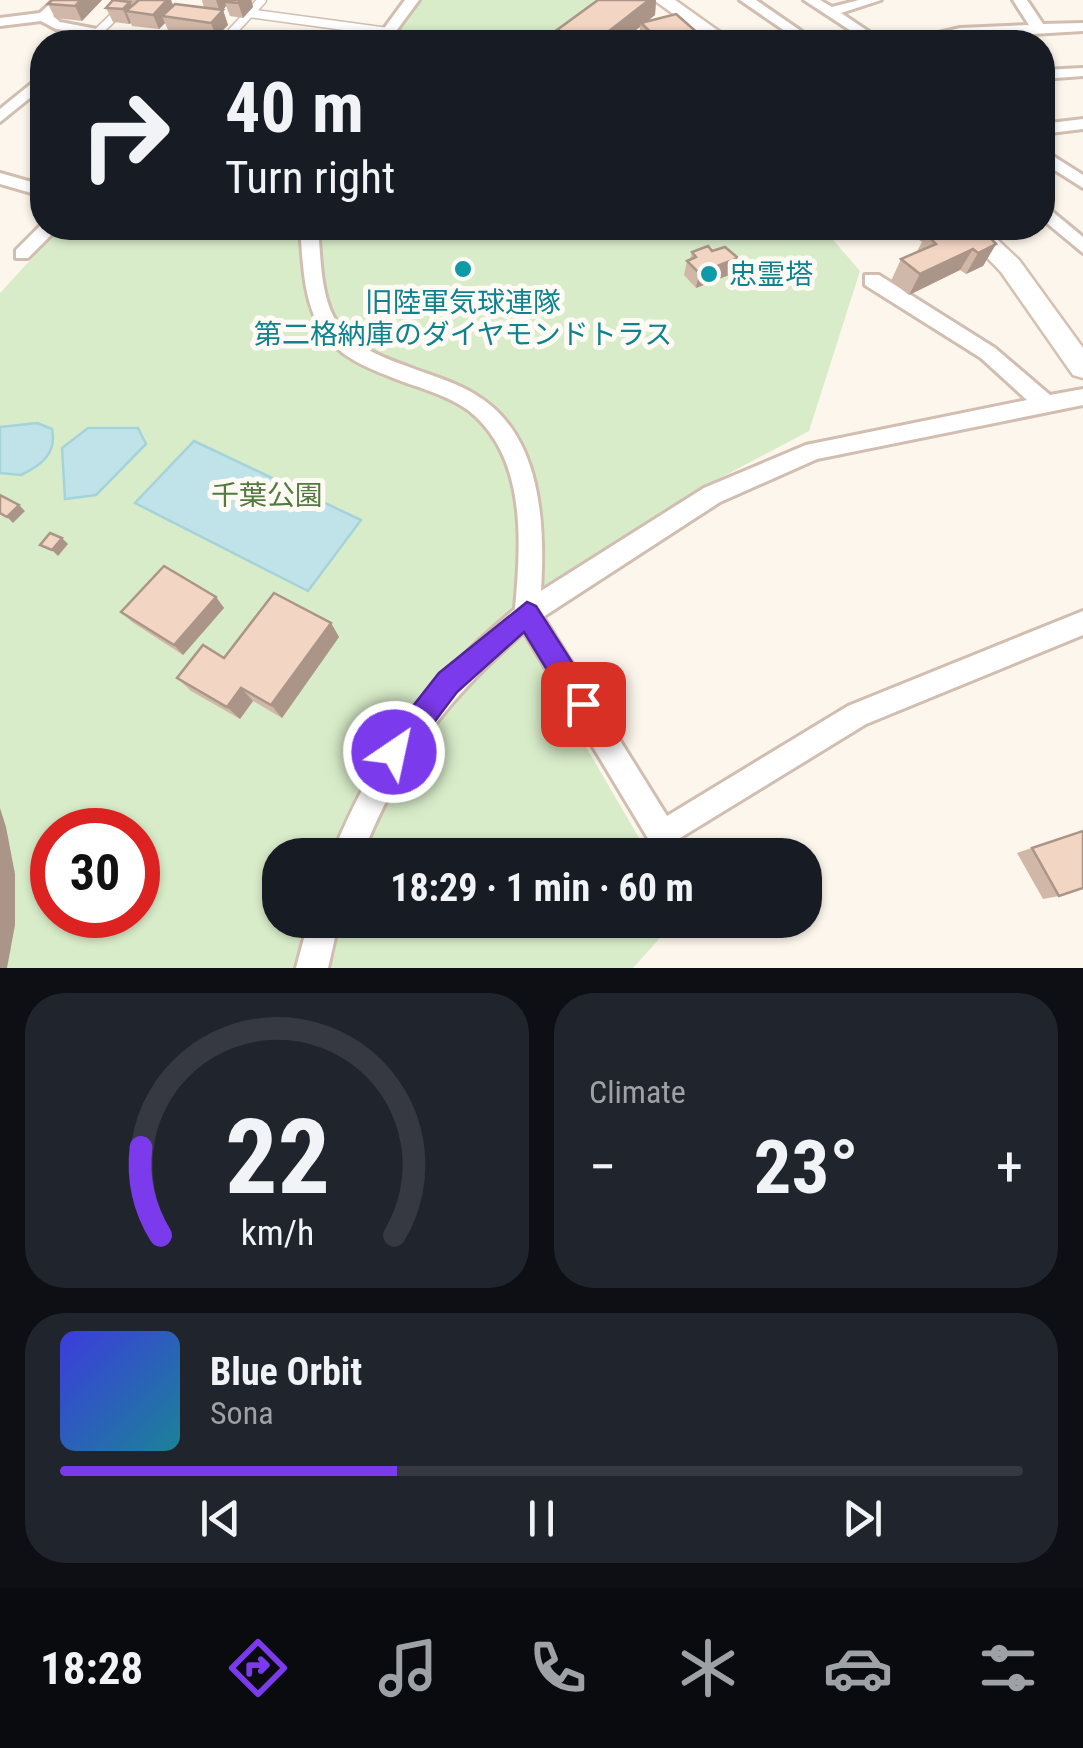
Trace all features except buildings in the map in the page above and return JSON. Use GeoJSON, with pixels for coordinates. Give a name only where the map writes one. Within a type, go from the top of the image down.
{"type":"FeatureCollection","features":[{"type":"Feature","properties":{"kind":"street"},"geometry":{"type":"LineString","coordinates":[[0,22],[44,17],[62,0]]}},
{"type":"Feature","properties":{"kind":"street"},"geometry":{"type":"LineString","coordinates":[[391,30],[412,0]]}},
{"type":"Feature","properties":{"kind":"street"},"geometry":{"type":"LineString","coordinates":[[664,0],[707,30]]}},
{"type":"Feature","properties":{"kind":"street"},"geometry":{"type":"LineString","coordinates":[[747,0],[792,30]]}},
{"type":"Feature","properties":{"kind":"street"},"geometry":{"type":"LineString","coordinates":[[811,0],[858,30]]}},
{"type":"Feature","properties":{"kind":"street"},"geometry":{"type":"LineString","coordinates":[[830,12],[874,0]]}},
{"type":"Feature","properties":{"kind":"street"},"geometry":{"type":"LineString","coordinates":[[1020,0],[1037,26]]}},
{"type":"Feature","properties":{"kind":"street"},"geometry":{"type":"LineString","coordinates":[[44,17],[69,30]]}},
{"type":"Feature","properties":{"kind":"street"},"geometry":{"type":"LineString","coordinates":[[986,30],[1083,26]]}},
{"type":"Feature","properties":{"kind":"street"},"geometry":{"type":"LineString","coordinates":[[1055,74],[1083,72]]}},
{"type":"Feature","properties":{"kind":"street"},"geometry":{"type":"LineString","coordinates":[[0,118],[30,91]]}},
{"type":"Feature","properties":{"kind":"street"},"geometry":{"type":"LineString","coordinates":[[1055,127],[1083,124]]}},
{"type":"Feature","properties":{"kind":"street"},"geometry":{"type":"LineString","coordinates":[[1055,163],[1083,183]]}},
{"type":"Feature","properties":{"kind":"street"},"geometry":{"type":"LineString","coordinates":[[0,178],[30,187]]}},
{"type":"Feature","properties":{"kind":"street"},"geometry":{"type":"LineString","coordinates":[[1055,221],[1083,248]]}},
{"type":"Feature","properties":{"kind":"street"},"geometry":{"type":"LineString","coordinates":[[22,254],[37,240]]}},
{"type":"Feature","properties":{"kind":"street"},"geometry":{"type":"LineString","coordinates":[[310,240],[314,271],[336,337],[360,354],[476,405],[506,443],[527,496],[532,558],[527,614],[662,835],[857,714],[1083,623]]}},
{"type":"Feature","properties":{"kind":"street"},"geometry":{"type":"LineString","coordinates":[[983,240],[1010,266],[1083,368]]}},
{"type":"Feature","properties":{"kind":"street"},"geometry":{"type":"LineString","coordinates":[[872,280],[988,353],[1047,404]]}},
{"type":"Feature","properties":{"kind":"street"},"geometry":{"type":"LineString","coordinates":[[353,838],[368,799],[420,714],[448,682],[527,614],[712,495],[814,451],[1083,397]]}},
{"type":"Feature","properties":{"kind":"street"},"geometry":{"type":"LineString","coordinates":[[312,968],[320,938]]}},
{"type":"Feature","properties":{"kind":"lane"},"geometry":{"type":"LineString","coordinates":[[99,30],[131,0]]}},
{"type":"Feature","properties":{"kind":"lane"},"geometry":{"type":"LineString","coordinates":[[234,30],[262,0]]}},
{"type":"Feature","properties":{"kind":"lane"},"geometry":{"type":"LineString","coordinates":[[249,14],[340,30]]}},
{"type":"Feature","properties":{"kind":"green space"},"geometry":{"type":"Polygon","coordinates":[[[421,0],[617,0],[576,30],[399,30],[421,0]]]}},
{"type":"Feature","properties":{"kind":"green space","name":"千葉公園"},"geometry":{"type":"Polygon","coordinates":[[[49,240],[833,240],[860,271],[809,431],[694,492],[517,604],[583,742],[639,838],[262,838],[262,938],[660,938],[633,968],[0,968],[0,293],[49,240]]]}},
{"type":"Feature","properties":{"kind":"water"},"geometry":{"type":"Polygon","coordinates":[[[37,423],[52,429],[52,445],[46,457],[21,475],[0,473],[0,427],[37,423]]]}},
{"type":"Feature","properties":{"kind":"water"},"geometry":{"type":"Polygon","coordinates":[[[88,428],[138,428],[146,444],[96,495],[65,499],[62,448],[88,428]]]}},
{"type":"Feature","properties":{"kind":"water"},"geometry":{"type":"Polygon","coordinates":[[[194,441],[361,520],[308,591],[135,503],[194,441]]]}},
{"type":"Feature","properties":{"kind":"place","name":"旧陸軍気球連隊 第二格納庫のダイヤモンドトラス"},"geometry":{"type":"Point","coordinates":[463,269]}},
{"type":"Feature","properties":{"kind":"place","name":"忠霊塔"},"geometry":{"type":"Point","coordinates":[709,274]}},
{"type":"Feature","properties":{"kind":"route"},"geometry":{"type":"LineString","coordinates":[[394,752],[448,682],[527,614],[583,704]]}}]}
